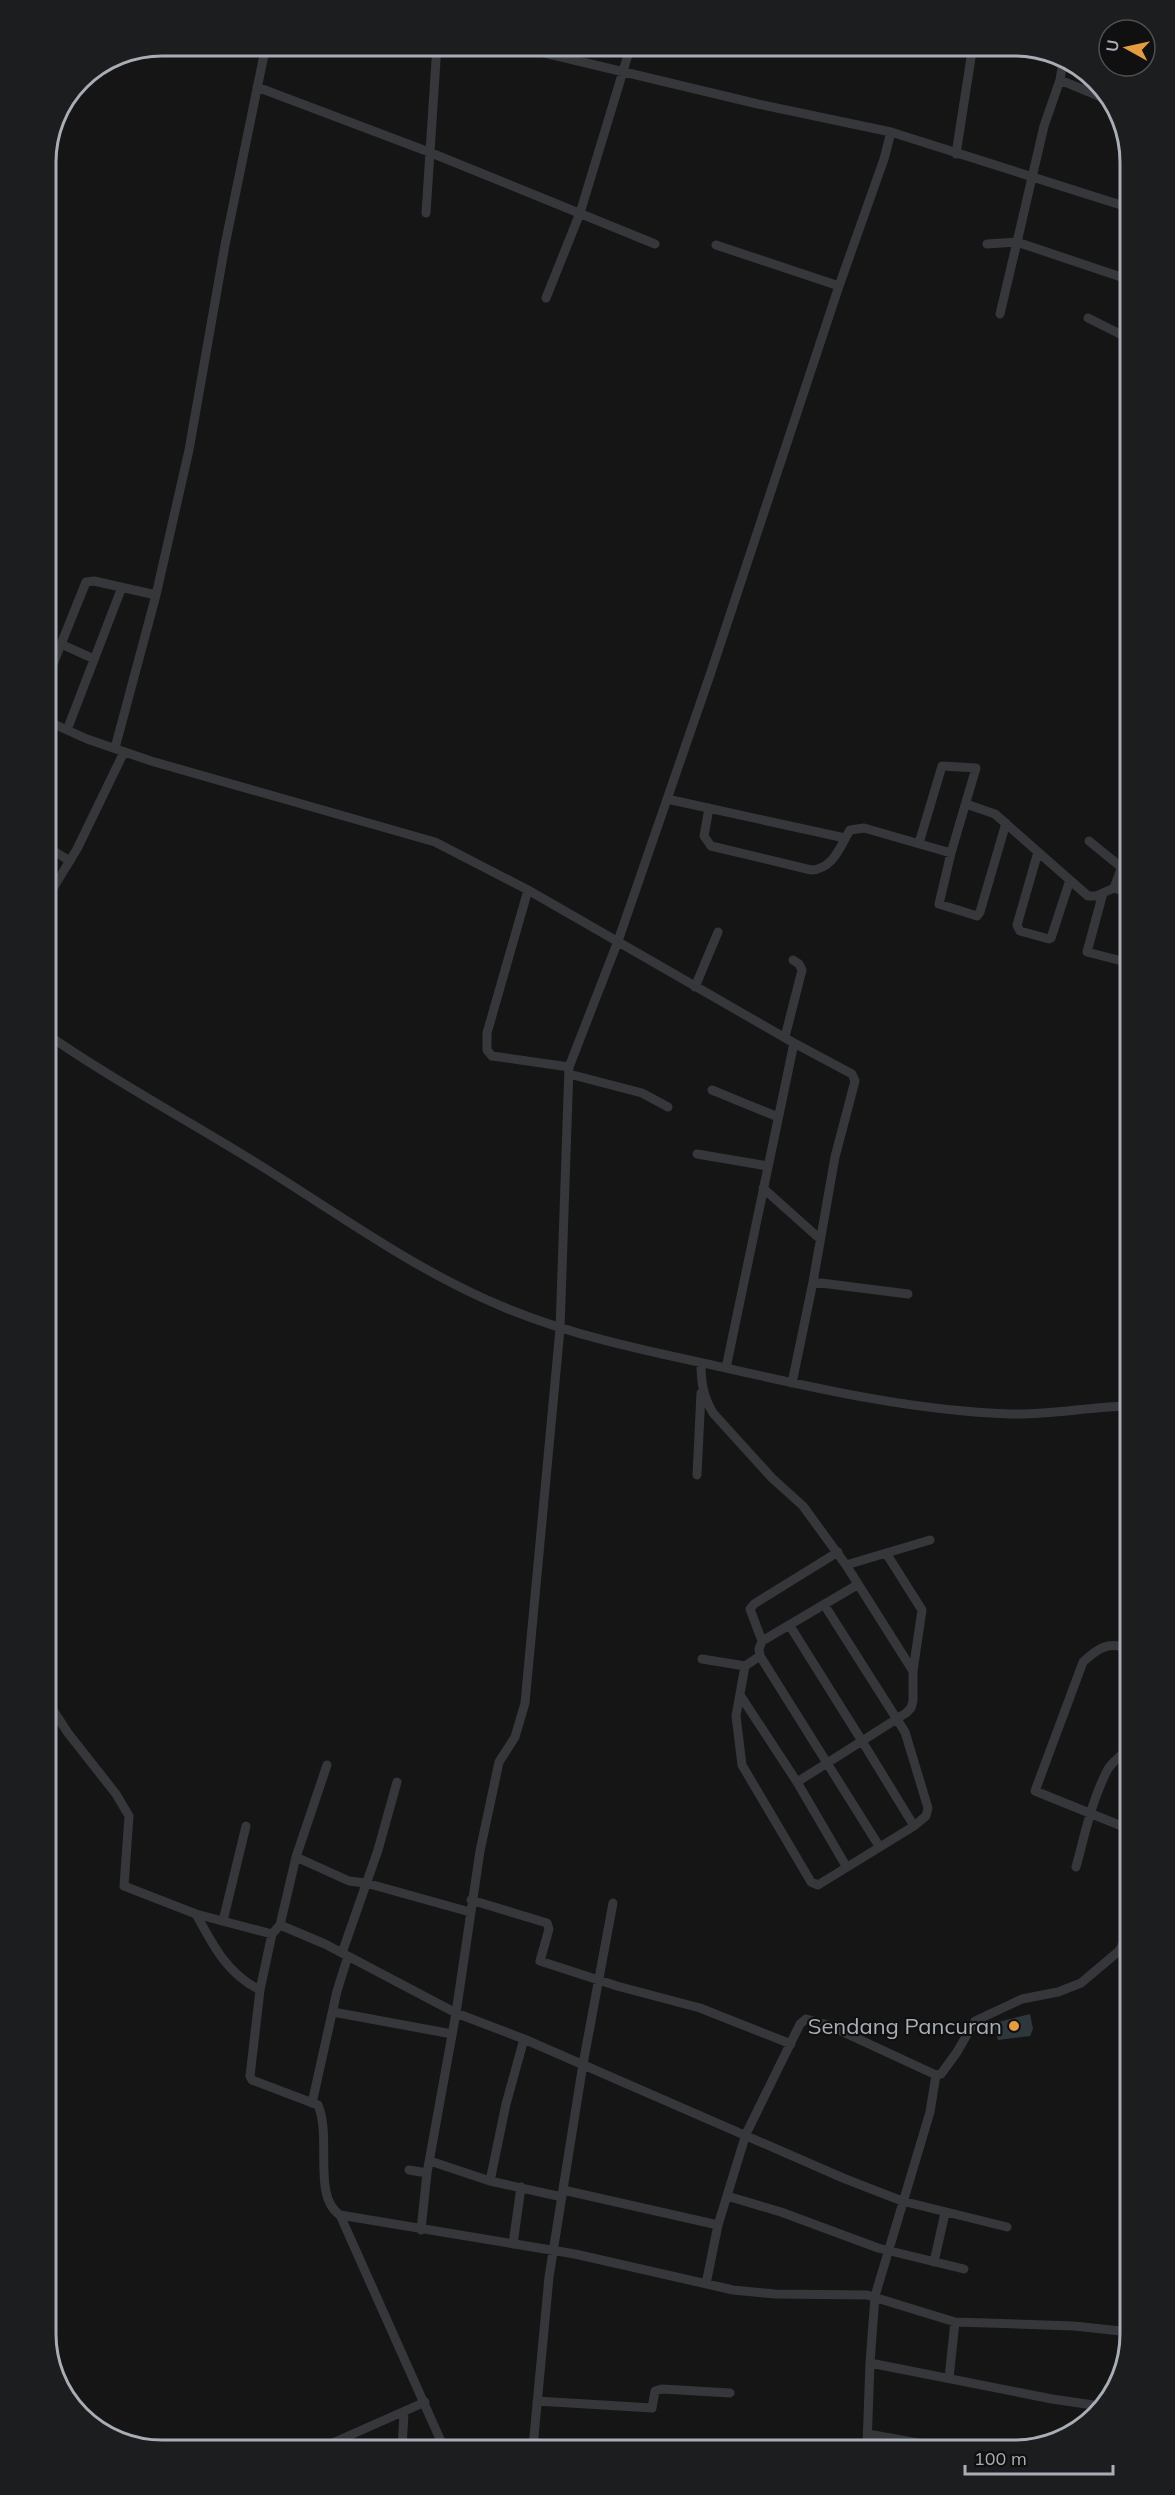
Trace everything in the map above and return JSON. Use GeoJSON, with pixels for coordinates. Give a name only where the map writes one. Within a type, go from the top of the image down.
{"type":"FeatureCollection","features":[{"type":"Feature","properties":{"kind":"street"},"geometry":{"type":"LineString","coordinates":[[56,884],[70,861],[120,750],[189,450],[225,245],[263,56]]}},
{"type":"Feature","properties":{"kind":"street"},"geometry":{"type":"LineString","coordinates":[[426,213],[436,56]]}},
{"type":"Feature","properties":{"kind":"street"},"geometry":{"type":"LineString","coordinates":[[555,56],[891,132],[1120,205]]}},
{"type":"Feature","properties":{"kind":"street"},"geometry":{"type":"LineString","coordinates":[[546,298],[580,213],[627,56]]}},
{"type":"Feature","properties":{"kind":"street"},"geometry":{"type":"LineString","coordinates":[[956,154],[971,56]]}},
{"type":"Feature","properties":{"kind":"street"},"geometry":{"type":"LineString","coordinates":[[1000,314],[1044,126],[1062,68]]}},
{"type":"Feature","properties":{"kind":"street"},"geometry":{"type":"LineString","coordinates":[[1060,80],[1096,95]]}},
{"type":"Feature","properties":{"kind":"street"},"geometry":{"type":"LineString","coordinates":[[256,87],[429,152],[655,244]]}},
{"type":"Feature","properties":{"kind":"street"},"geometry":{"type":"LineString","coordinates":[[421,2230],[427,2173],[456,2013],[471,1900],[499,1762],[515,1737],[525,1703],[560,1329],[569,1070],[618,941],[667,799],[838,286],[884,159],[891,132]]}},
{"type":"Feature","properties":{"kind":"street"},"geometry":{"type":"LineString","coordinates":[[987,244],[1017,242],[1120,277]]}},
{"type":"Feature","properties":{"kind":"street"},"geometry":{"type":"LineString","coordinates":[[716,245],[838,286]]}},
{"type":"Feature","properties":{"kind":"street"},"geometry":{"type":"LineString","coordinates":[[1089,318],[1120,334]]}},
{"type":"Feature","properties":{"kind":"street"},"geometry":{"type":"LineString","coordinates":[[56,656],[86,582],[94,581],[156,595]]}},
{"type":"Feature","properties":{"kind":"street"},"geometry":{"type":"LineString","coordinates":[[67,730],[122,587]]}},
{"type":"Feature","properties":{"kind":"street"},"geometry":{"type":"LineString","coordinates":[[61,644],[94,659]]}},
{"type":"Feature","properties":{"kind":"street"},"geometry":{"type":"LineString","coordinates":[[56,725],[120,750],[294,803],[435,842],[528,890],[854,1077],[835,1157],[792,1383]]}},
{"type":"Feature","properties":{"kind":"street"},"geometry":{"type":"LineString","coordinates":[[919,843],[942,766],[976,768],[951,853],[939,904],[977,916],[1006,824]]}},
{"type":"Feature","properties":{"kind":"street"},"geometry":{"type":"LineString","coordinates":[[667,799],[845,838]]}},
{"type":"Feature","properties":{"kind":"street"},"geometry":{"type":"LineString","coordinates":[[966,804],[995,814],[1088,896],[1096,896],[1114,888],[1120,890]]}},
{"type":"Feature","properties":{"kind":"street"},"geometry":{"type":"LineString","coordinates":[[709,808],[704,836],[711,846],[811,870],[825,867],[837,854],[850,830],[864,828],[951,853]]}},
{"type":"Feature","properties":{"kind":"street"},"geometry":{"type":"LineString","coordinates":[[1089,840],[1120,866]]}},
{"type":"Feature","properties":{"kind":"street"},"geometry":{"type":"LineString","coordinates":[[56,852],[70,861]]}},
{"type":"Feature","properties":{"kind":"street"},"geometry":{"type":"LineString","coordinates":[[1038,852],[1017,925],[1020,931],[1052,938],[1070,880]]}},
{"type":"Feature","properties":{"kind":"street"},"geometry":{"type":"LineString","coordinates":[[1114,888],[1120,870]]}},
{"type":"Feature","properties":{"kind":"street"},"geometry":{"type":"LineString","coordinates":[[528,890],[487,1033],[487,1050],[492,1056],[569,1070],[642,1093],[668,1107]]}},
{"type":"Feature","properties":{"kind":"street"},"geometry":{"type":"LineString","coordinates":[[1103,893],[1087,952],[1120,960]]}},
{"type":"Feature","properties":{"kind":"street"},"geometry":{"type":"LineString","coordinates":[[695,987],[718,932]]}},
{"type":"Feature","properties":{"kind":"street"},"geometry":{"type":"LineString","coordinates":[[785,1037],[802,970],[802,967],[793,960]]}},
{"type":"Feature","properties":{"kind":"street"},"geometry":{"type":"LineString","coordinates":[[56,1041],[90,1064],[258,1164],[345,1221],[448,1281],[504,1308],[560,1329],[792,1383],[904,1403],[1010,1414],[1056,1413],[1120,1407]]}},
{"type":"Feature","properties":{"kind":"street"},"geometry":{"type":"LineString","coordinates":[[726,1368],[794,1043]]}},
{"type":"Feature","properties":{"kind":"street"},"geometry":{"type":"LineString","coordinates":[[712,1090],[778,1117]]}},
{"type":"Feature","properties":{"kind":"street"},"geometry":{"type":"LineString","coordinates":[[697,1154],[768,1166]]}},
{"type":"Feature","properties":{"kind":"street"},"geometry":{"type":"LineString","coordinates":[[764,1188],[820,1239]]}},
{"type":"Feature","properties":{"kind":"street"},"geometry":{"type":"LineString","coordinates":[[813,1282],[908,1294]]}},
{"type":"Feature","properties":{"kind":"street"},"geometry":{"type":"LineString","coordinates":[[697,1475],[702,1363]]}},
{"type":"Feature","properties":{"kind":"street"},"geometry":{"type":"LineString","coordinates":[[701,1385],[706,1402],[713,1413],[772,1478],[803,1506],[838,1552],[913,1671]]}},
{"type":"Feature","properties":{"kind":"street"},"geometry":{"type":"LineString","coordinates":[[846,1564],[930,1540]]}},
{"type":"Feature","properties":{"kind":"street"},"geometry":{"type":"LineString","coordinates":[[762,1641],[750,1609],[754,1604],[838,1552]]}},
{"type":"Feature","properties":{"kind":"street"},"geometry":{"type":"LineString","coordinates":[[797,1782],[898,1719],[911,1708],[913,1671],[922,1610],[886,1553]]}},
{"type":"Feature","properties":{"kind":"street"},"geometry":{"type":"LineString","coordinates":[[858,1585],[762,1641],[759,1649],[760,1656],[879,1846]]}},
{"type":"Feature","properties":{"kind":"street"},"geometry":{"type":"LineString","coordinates":[[745,1666],[736,1716],[742,1764],[811,1882],[818,1884],[914,1826],[926,1816],[928,1808],[909,1741],[898,1719],[825,1606]]}},
{"type":"Feature","properties":{"kind":"street"},"geometry":{"type":"LineString","coordinates":[[790,1626],[914,1826]]}},
{"type":"Feature","properties":{"kind":"street"},"geometry":{"type":"LineString","coordinates":[[1120,1647],[1110,1645],[1100,1648],[1083,1662],[1035,1791],[1120,1825]]}},
{"type":"Feature","properties":{"kind":"street"},"geometry":{"type":"LineString","coordinates":[[702,1659],[745,1666],[760,1656]]}},
{"type":"Feature","properties":{"kind":"street"},"geometry":{"type":"LineString","coordinates":[[740,1695],[797,1782],[846,1866]]}},
{"type":"Feature","properties":{"kind":"street"},"geometry":{"type":"LineString","coordinates":[[56,1714],[68,1733],[116,1794],[128,1814],[124,1886],[196,1914],[272,1934]]}},
{"type":"Feature","properties":{"kind":"street"},"geometry":{"type":"LineString","coordinates":[[1076,1867],[1091,1813],[1108,1771],[1112,1764],[1120,1758]]}},
{"type":"Feature","properties":{"kind":"street"},"geometry":{"type":"LineString","coordinates":[[327,1766],[296,1857],[280,1925],[272,1934],[260,1990],[250,2079],[318,2105],[325,2131],[323,2172],[327,2196],[333,2211],[340,2215],[421,2230],[553,2251],[733,2290],[775,2294],[875,2296],[955,2322],[1074,2326],[1120,2331]]}},
{"type":"Feature","properties":{"kind":"street"},"geometry":{"type":"LineString","coordinates":[[312,2103],[345,1954],[398,1782]]}},
{"type":"Feature","properties":{"kind":"street"},"geometry":{"type":"LineString","coordinates":[[223,1921],[246,1826]]}},
{"type":"Feature","properties":{"kind":"street"},"geometry":{"type":"LineString","coordinates":[[296,1857],[349,1881],[366,1883],[470,1912]]}},
{"type":"Feature","properties":{"kind":"street"},"geometry":{"type":"LineString","coordinates":[[471,1900],[547,1923],[549,1929],[540,1961],[598,1980],[700,2008],[791,2044]]}},
{"type":"Feature","properties":{"kind":"street"},"geometry":{"type":"LineString","coordinates":[[534,2439],[553,2251],[583,2064],[613,1903]]}},
{"type":"Feature","properties":{"kind":"street"},"geometry":{"type":"LineString","coordinates":[[196,1914],[215,1949],[229,1968],[246,1983],[260,1990]]}},
{"type":"Feature","properties":{"kind":"street"},"geometry":{"type":"LineString","coordinates":[[280,1925],[345,1954],[456,2013],[583,2064],[811,2164],[902,2201],[1007,2227]]}},
{"type":"Feature","properties":{"kind":"street"},"geometry":{"type":"LineString","coordinates":[[706,2284],[718,2225],[746,2134],[803,2020],[810,2018],[936,2075],[941,2074],[975,2021],[1022,1999],[1058,1992],[1081,1983],[1120,1949]]}},
{"type":"Feature","properties":{"kind":"street"},"geometry":{"type":"LineString","coordinates":[[333,2012],[452,2034]]}},
{"type":"Feature","properties":{"kind":"street"},"geometry":{"type":"LineString","coordinates":[[490,2181],[506,2104],[524,2039]]}},
{"type":"Feature","properties":{"kind":"street"},"geometry":{"type":"LineString","coordinates":[[867,2440],[875,2296],[930,2112],[936,2075]]}},
{"type":"Feature","properties":{"kind":"street"},"geometry":{"type":"LineString","coordinates":[[430,2161],[490,2181],[563,2193],[718,2225]]}},
{"type":"Feature","properties":{"kind":"street"},"geometry":{"type":"LineString","coordinates":[[409,2170],[427,2173]]}},
{"type":"Feature","properties":{"kind":"street"},"geometry":{"type":"LineString","coordinates":[[513,2244],[521,2187]]}},
{"type":"Feature","properties":{"kind":"street"},"geometry":{"type":"LineString","coordinates":[[727,2196],[782,2212],[888,2251],[964,2269]]}},
{"type":"Feature","properties":{"kind":"street"},"geometry":{"type":"LineString","coordinates":[[934,2262],[945,2213]]}},
{"type":"Feature","properties":{"kind":"street"},"geometry":{"type":"LineString","coordinates":[[340,2215],[440,2439]]}},
{"type":"Feature","properties":{"kind":"street"},"geometry":{"type":"LineString","coordinates":[[949,2378],[955,2322]]}},
{"type":"Feature","properties":{"kind":"street"},"geometry":{"type":"LineString","coordinates":[[870,2363],[1091,2405]]}},
{"type":"Feature","properties":{"kind":"street"},"geometry":{"type":"LineString","coordinates":[[537,2401],[650,2408],[653,2406],[655,2391],[662,2389],[730,2393]]}},
{"type":"Feature","properties":{"kind":"street"},"geometry":{"type":"LineString","coordinates":[[348,2439],[425,2402]]}},
{"type":"Feature","properties":{"kind":"street"},"geometry":{"type":"LineString","coordinates":[[402,2439],[404,2413]]}},
{"type":"Feature","properties":{"kind":"street"},"geometry":{"type":"LineString","coordinates":[[868,2434],[901,2440]]}},
{"type":"Feature","properties":{"kind":"shaded area","name":"Sendang Pancuran"},"geometry":{"type":"Polygon","coordinates":[[[1030,2014],[1033,2029],[1030,2036],[998,2040],[994,2023],[1030,2014]]]}},
{"type":"Feature","properties":{"kind":"place","name":"Sendang Pancuran"},"geometry":{"type":"Point","coordinates":[1014,2026]}}]}
